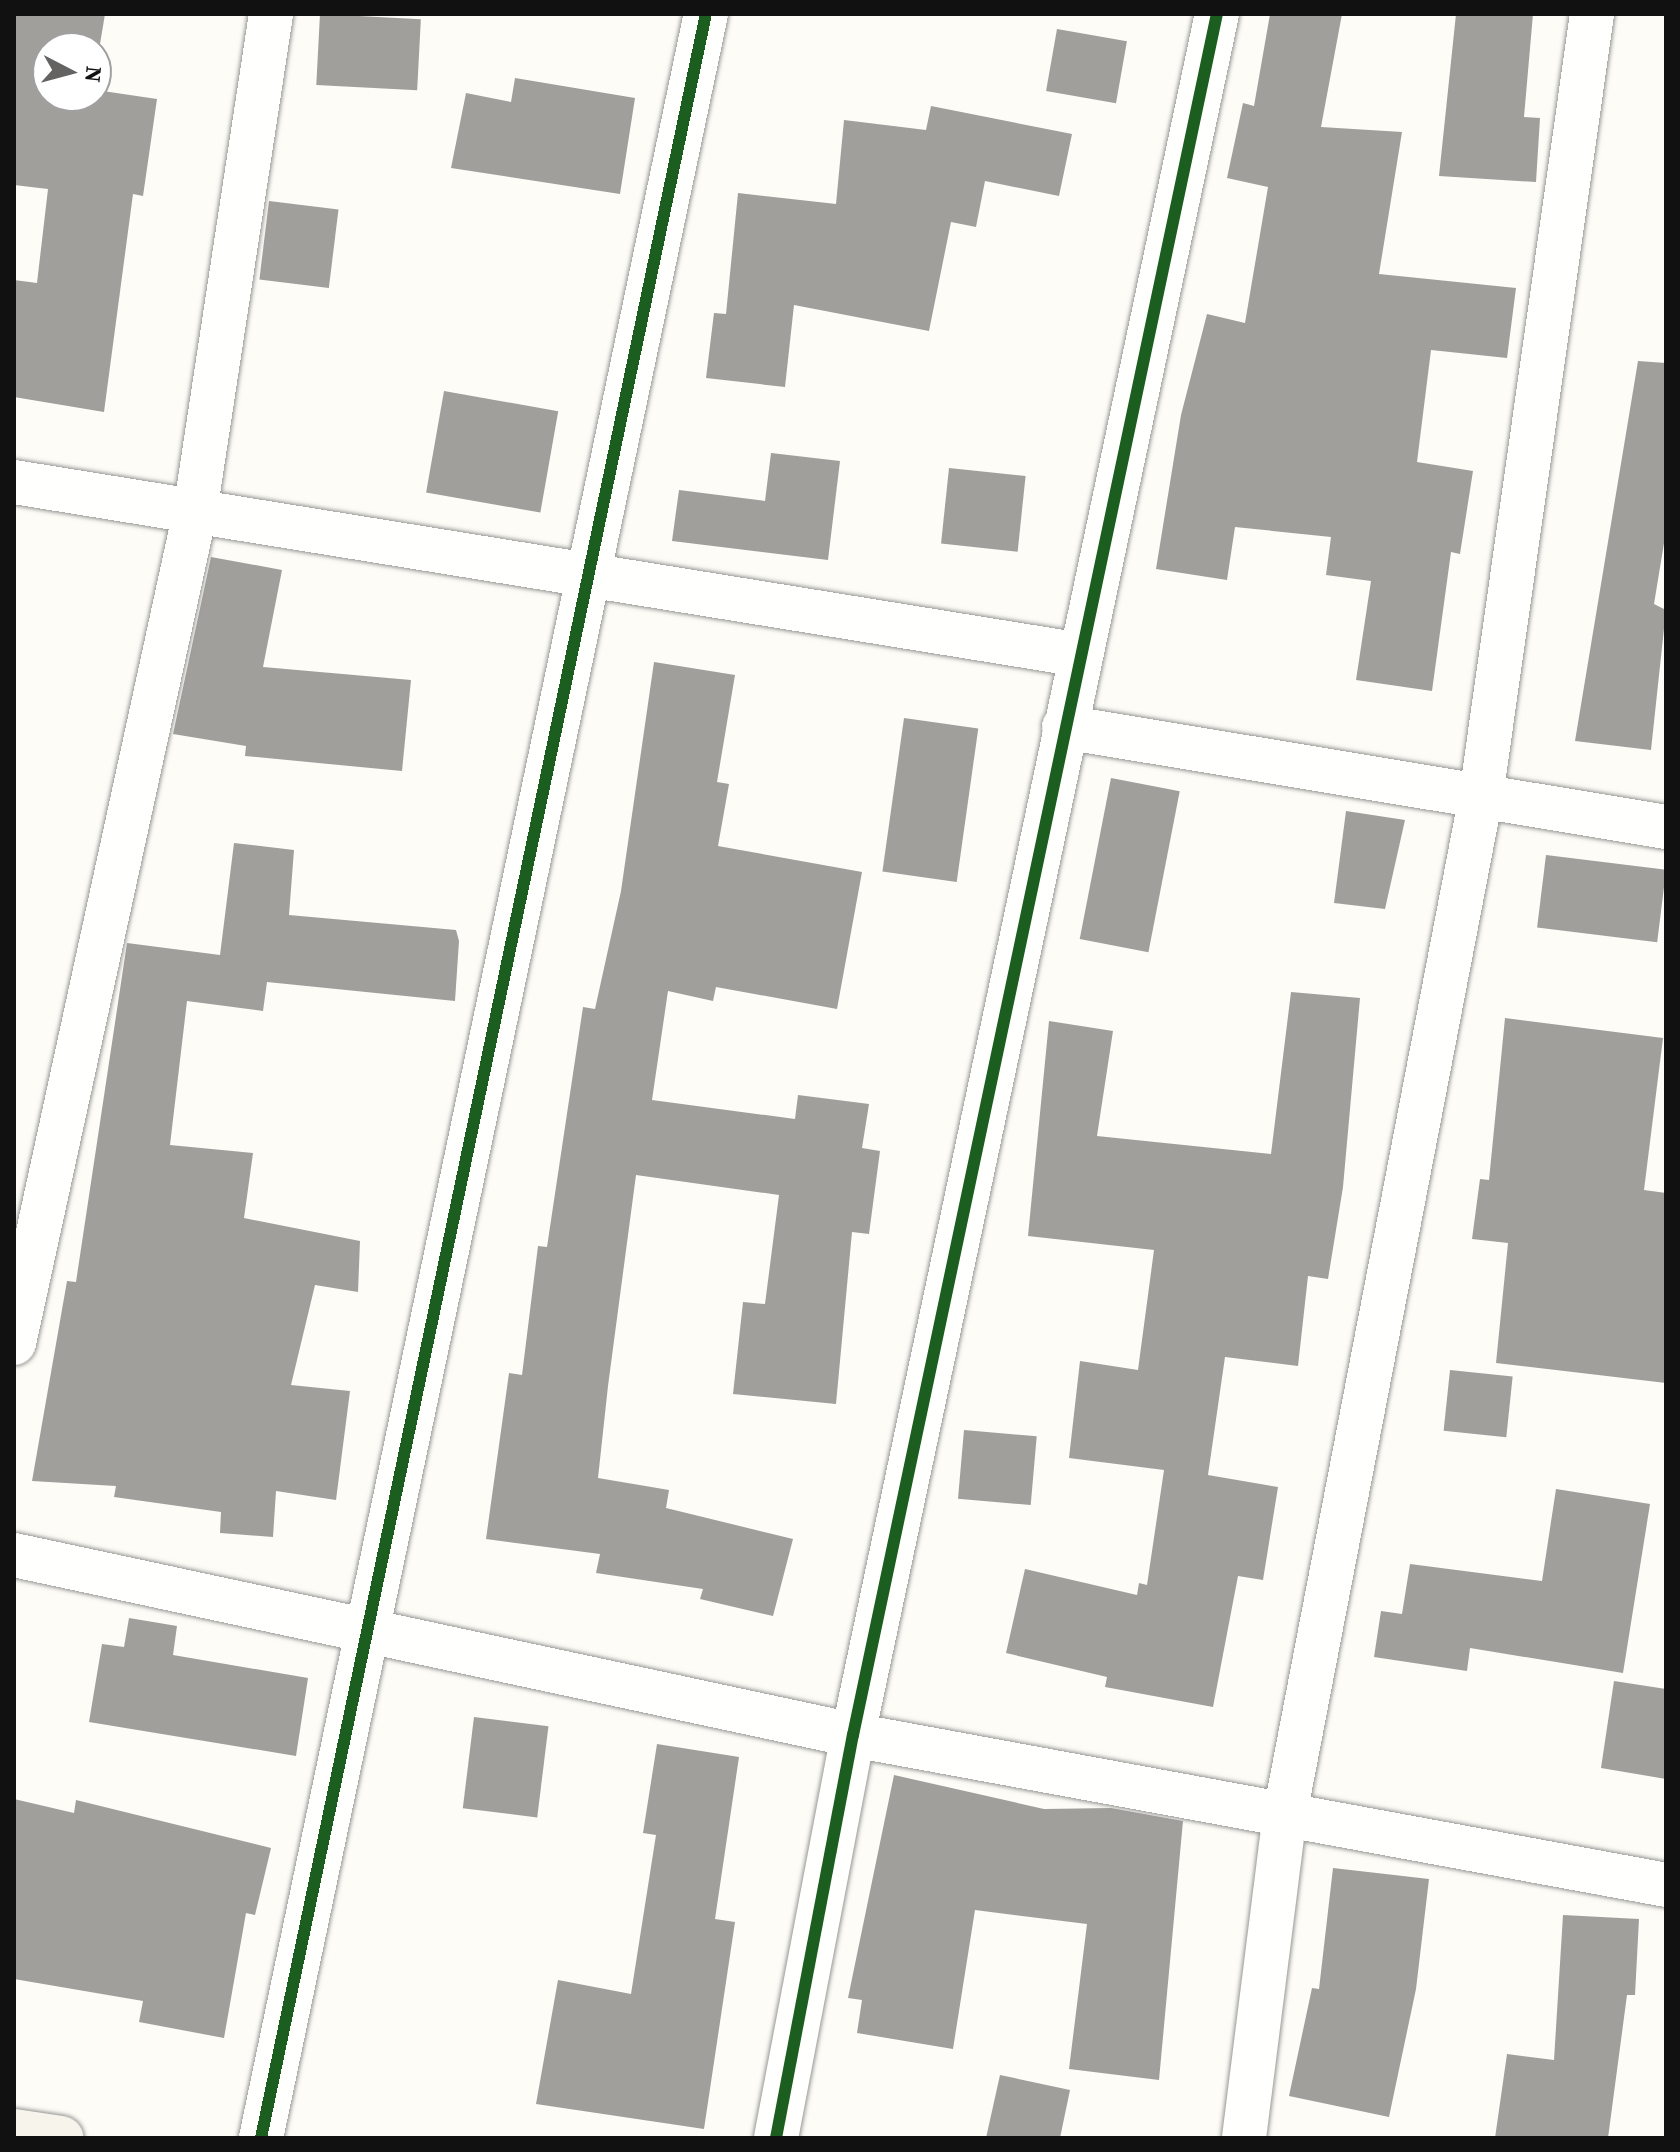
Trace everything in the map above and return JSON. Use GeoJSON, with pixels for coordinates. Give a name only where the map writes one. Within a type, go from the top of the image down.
{"type":"FeatureCollection","features":[{"type":"Feature","properties":{"kind":"main road"},"geometry":{"type":"LineString","coordinates":[[14,2131],[61,2138]]}},
{"type":"Feature","properties":{"kind":"street"},"geometry":{"type":"LineString","coordinates":[[14,1343],[195,512],[271,14]]}},
{"type":"Feature","properties":{"kind":"street"},"geometry":{"type":"LineString","coordinates":[[261,2138],[706,14]]}},
{"type":"Feature","properties":{"kind":"street"},"geometry":{"type":"LineString","coordinates":[[776,2138],[853,1735],[1217,14]]}},
{"type":"Feature","properties":{"kind":"street"},"geometry":{"type":"LineString","coordinates":[[1244,2138],[1285,1814],[1481,796],[1592,14]]}},
{"type":"Feature","properties":{"kind":"street"},"geometry":{"type":"LineString","coordinates":[[14,482],[1081,655]]}},
{"type":"Feature","properties":{"kind":"street"},"geometry":{"type":"LineString","coordinates":[[1064,727],[1666,827]]}},
{"type":"Feature","properties":{"kind":"street"},"geometry":{"type":"LineString","coordinates":[[14,1555],[366,1635],[853,1735],[1666,1885]]}},
{"type":"Feature","properties":{"kind":"building"},"geometry":{"type":"Polygon","coordinates":[[[14,14],[105,14],[102,32],[32,32],[32,112],[112,112],[112,92],[157,99],[143,196],[133,194],[104,412],[14,397],[14,280],[37,283],[48,189],[14,185],[14,14]]]}},
{"type":"Feature","properties":{"kind":"building"},"geometry":{"type":"Polygon","coordinates":[[[320,14],[421,19],[417,90],[316,85],[320,14]]]}},
{"type":"Feature","properties":{"kind":"building"},"geometry":{"type":"Polygon","coordinates":[[[1270,14],[1342,14],[1321,127],[1402,132],[1379,274],[1516,288],[1507,358],[1431,350],[1417,462],[1473,471],[1460,554],[1451,552],[1432,691],[1356,680],[1371,581],[1326,575],[1331,537],[1235,527],[1227,580],[1156,569],[1181,415],[1207,314],[1245,323],[1268,187],[1227,178],[1243,103],[1254,106],[1270,14]]]}},
{"type":"Feature","properties":{"kind":"building"},"geometry":{"type":"Polygon","coordinates":[[[1456,14],[1533,14],[1524,117],[1540,118],[1536,182],[1439,176],[1456,14]]]}},
{"type":"Feature","properties":{"kind":"building"},"geometry":{"type":"Polygon","coordinates":[[[1057,29],[1127,41],[1116,103],[1046,91],[1057,29]]]}},
{"type":"Feature","properties":{"kind":"building"},"geometry":{"type":"Polygon","coordinates":[[[515,78],[635,98],[620,194],[451,168],[466,93],[511,102],[515,78]]]}},
{"type":"Feature","properties":{"kind":"building"},"geometry":{"type":"Polygon","coordinates":[[[931,106],[1072,134],[1059,196],[985,181],[976,227],[951,222],[929,331],[794,305],[785,387],[706,378],[714,313],[726,314],[738,193],[836,204],[844,120],[926,130],[931,106]]]}},
{"type":"Feature","properties":{"kind":"building"},"geometry":{"type":"Polygon","coordinates":[[[269,201],[338,210],[329,288],[259,279],[269,201]]]}},
{"type":"Feature","properties":{"kind":"building"},"geometry":{"type":"Polygon","coordinates":[[[1638,361],[1666,363],[1666,531],[1654,604],[1666,610],[1651,750],[1575,741],[1638,361]]]}},
{"type":"Feature","properties":{"kind":"building"},"geometry":{"type":"Polygon","coordinates":[[[444,391],[558,411],[540,513],[426,492],[444,391]]]}},
{"type":"Feature","properties":{"kind":"building"},"geometry":{"type":"Polygon","coordinates":[[[771,453],[840,461],[828,560],[672,541],[679,490],[765,501],[771,453]]]}},
{"type":"Feature","properties":{"kind":"building"},"geometry":{"type":"Polygon","coordinates":[[[949,468],[1026,476],[1018,552],[941,544],[949,468]]]}},
{"type":"Feature","properties":{"kind":"building"},"geometry":{"type":"Polygon","coordinates":[[[211,557],[282,570],[263,667],[411,680],[402,771],[245,756],[246,746],[173,734],[211,557]]]}},
{"type":"Feature","properties":{"kind":"building"},"geometry":{"type":"Polygon","coordinates":[[[654,662],[735,675],[717,782],[729,784],[718,846],[862,872],[837,1009],[716,987],[713,1001],[668,991],[652,1100],[795,1119],[798,1095],[869,1104],[862,1148],[880,1151],[869,1234],[852,1232],[836,1404],[733,1394],[743,1302],[765,1304],[779,1195],[636,1175],[608,1386],[598,1478],[669,1490],[666,1508],[793,1539],[773,1616],[700,1599],[703,1589],[596,1573],[600,1554],[486,1539],[509,1373],[522,1375],[538,1246],[547,1247],[583,1007],[595,1009],[621,891],[654,662]]]}},
{"type":"Feature","properties":{"kind":"building"},"geometry":{"type":"Polygon","coordinates":[[[904,718],[978,728],[957,882],[882,871],[904,718]]]}},
{"type":"Feature","properties":{"kind":"building"},"geometry":{"type":"Polygon","coordinates":[[[1111,778],[1180,791],[1148,952],[1080,939],[1111,778]]]}},
{"type":"Feature","properties":{"kind":"building"},"geometry":{"type":"Polygon","coordinates":[[[1346,811],[1405,820],[1385,909],[1334,903],[1346,811]]]}},
{"type":"Feature","properties":{"kind":"building"},"geometry":{"type":"Polygon","coordinates":[[[234,843],[294,850],[289,915],[456,930],[459,941],[455,1001],[267,982],[263,1011],[187,1001],[170,1145],[253,1153],[244,1218],[360,1241],[358,1292],[315,1285],[291,1385],[350,1391],[336,1500],[276,1491],[273,1537],[220,1533],[221,1512],[114,1497],[116,1486],[32,1481],[67,1281],[76,1282],[127,943],[220,955],[234,843]]]}},
{"type":"Feature","properties":{"kind":"building"},"geometry":{"type":"Polygon","coordinates":[[[1546,855],[1666,870],[1657,942],[1537,927],[1546,855]]]}},
{"type":"Feature","properties":{"kind":"building"},"geometry":{"type":"Polygon","coordinates":[[[1291,992],[1360,998],[1343,1187],[1328,1279],[1308,1276],[1298,1366],[1225,1357],[1208,1475],[1278,1487],[1263,1580],[1238,1576],[1213,1707],[1105,1687],[1107,1677],[1006,1653],[1025,1569],[1137,1595],[1139,1583],[1147,1585],[1164,1470],[1069,1458],[1080,1361],[1138,1370],[1154,1250],[1028,1236],[1049,1021],[1113,1031],[1097,1136],[1271,1154],[1291,992]]]}},
{"type":"Feature","properties":{"kind":"building"},"geometry":{"type":"Polygon","coordinates":[[[1505,1018],[1663,1038],[1644,1190],[1666,1193],[1666,1383],[1496,1363],[1508,1243],[1472,1239],[1480,1179],[1489,1180],[1505,1018]]]}},
{"type":"Feature","properties":{"kind":"building"},"geometry":{"type":"Polygon","coordinates":[[[1450,1370],[1513,1377],[1506,1437],[1444,1431],[1450,1370]]]}},
{"type":"Feature","properties":{"kind":"building"},"geometry":{"type":"Polygon","coordinates":[[[964,1430],[1037,1436],[1031,1505],[958,1499],[964,1430]]]}},
{"type":"Feature","properties":{"kind":"building"},"geometry":{"type":"Polygon","coordinates":[[[1556,1489],[1650,1504],[1623,1673],[1470,1648],[1467,1671],[1374,1657],[1381,1611],[1402,1614],[1410,1564],[1542,1581],[1556,1489]]]}},
{"type":"Feature","properties":{"kind":"building"},"geometry":{"type":"Polygon","coordinates":[[[129,1618],[177,1626],[173,1655],[308,1678],[296,1756],[89,1722],[102,1644],[124,1647],[129,1618]]]}},
{"type":"Feature","properties":{"kind":"building"},"geometry":{"type":"Polygon","coordinates":[[[1614,1681],[1666,1689],[1666,1779],[1601,1768],[1614,1681]]]}},
{"type":"Feature","properties":{"kind":"building"},"geometry":{"type":"Polygon","coordinates":[[[474,1717],[548,1726],[537,1817],[463,1808],[474,1717]]]}},
{"type":"Feature","properties":{"kind":"building"},"geometry":{"type":"Polygon","coordinates":[[[657,1744],[739,1757],[715,1919],[735,1922],[704,2129],[536,2104],[558,1980],[631,1994],[656,1835],[643,1833],[657,1744]]]}},
{"type":"Feature","properties":{"kind":"building"},"geometry":{"type":"Polygon","coordinates":[[[894,1775],[1044,1809],[1111,1808],[1183,1821],[1159,2080],[1069,2069],[1087,1924],[975,1910],[953,2049],[857,2033],[862,2000],[848,1998],[894,1775]]]}},
{"type":"Feature","properties":{"kind":"building"},"geometry":{"type":"Polygon","coordinates":[[[14,1799],[74,1813],[76,1800],[271,1848],[255,1915],[246,1913],[224,2038],[139,2022],[143,2001],[14,1979],[14,1799]]]}},
{"type":"Feature","properties":{"kind":"building"},"geometry":{"type":"Polygon","coordinates":[[[1333,1868],[1429,1879],[1416,1989],[1389,2117],[1289,2096],[1312,1988],[1319,1989],[1333,1868]]]}},
{"type":"Feature","properties":{"kind":"building"},"geometry":{"type":"Polygon","coordinates":[[[1563,1915],[1639,1919],[1635,1995],[1627,1995],[1608,2138],[1495,2138],[1507,2054],[1554,2060],[1563,1915]]]}},
{"type":"Feature","properties":{"kind":"building"},"geometry":{"type":"Polygon","coordinates":[[[1000,2075],[1070,2090],[1060,2138],[986,2138],[1000,2075]]]}},
{"type":"Feature","properties":{"kind":"cycle path"},"geometry":{"type":"LineString","coordinates":[[261,2138],[706,14]]}},
{"type":"Feature","properties":{"kind":"cycle path"},"geometry":{"type":"LineString","coordinates":[[776,2138],[853,1735],[1217,14]]}}]}
